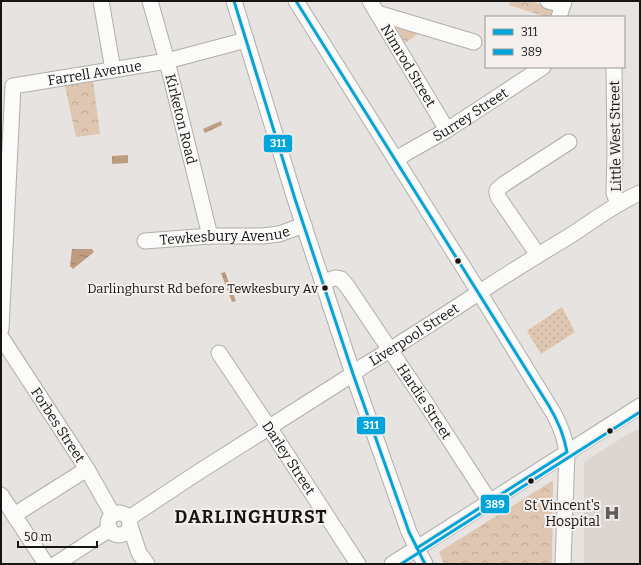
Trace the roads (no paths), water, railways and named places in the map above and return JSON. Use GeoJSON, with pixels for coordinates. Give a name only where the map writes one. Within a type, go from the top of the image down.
{"type":"FeatureCollection","features":[{"type":"Feature","properties":{"kind":"street"},"geometry":{"type":"LineString","coordinates":[[101,1],[113,70]]}},
{"type":"Feature","properties":{"kind":"street","name":"Kirketon Road"},"geometry":{"type":"LineString","coordinates":[[150,1],[167,61],[210,236]]}},
{"type":"Feature","properties":{"kind":"street"},"geometry":{"type":"LineString","coordinates":[[234,1],[304,225],[353,374],[409,532],[425,564]]}},
{"type":"Feature","properties":{"kind":"street"},"geometry":{"type":"LineString","coordinates":[[296,1],[479,292],[554,414],[562,430],[566,442],[567,452],[563,564]]}},
{"type":"Feature","properties":{"kind":"street"},"geometry":{"type":"LineString","coordinates":[[548,1],[562,8]]}},
{"type":"Feature","properties":{"kind":"street"},"geometry":{"type":"LineString","coordinates":[[373,7],[474,42]]}},
{"type":"Feature","properties":{"kind":"street","name":"Nimrod Street"},"geometry":{"type":"LineString","coordinates":[[373,7],[447,130]]}},
{"type":"Feature","properties":{"kind":"street","name":"Farrell Avenue"},"geometry":{"type":"LineString","coordinates":[[1,328],[13,86],[167,61],[246,40]]}},
{"type":"Feature","properties":{"kind":"street","name":"Surrey Street"},"geometry":{"type":"LineString","coordinates":[[396,160],[447,130],[541,68]]}},
{"type":"Feature","properties":{"kind":"street","name":"Little West Street"},"geometry":{"type":"LineString","coordinates":[[614,68],[614,193],[618,204]]}},
{"type":"Feature","properties":{"kind":"street"},"geometry":{"type":"LineString","coordinates":[[538,255],[498,197],[497,190],[569,142]]}},
{"type":"Feature","properties":{"kind":"street","name":"Liverpool Street"},"geometry":{"type":"LineString","coordinates":[[129,522],[197,473],[618,204],[631,196],[640,193]]}},
{"type":"Feature","properties":{"kind":"street","name":"Tewkesbury Avenue"},"geometry":{"type":"LineString","coordinates":[[145,241],[210,236],[262,236],[279,234],[304,225]]}},
{"type":"Feature","properties":{"kind":"street","name":"Hardie Street"},"geometry":{"type":"LineString","coordinates":[[323,282],[335,278],[341,279],[347,286],[490,502]]}},
{"type":"Feature","properties":{"kind":"street","name":"Forbes Street"},"geometry":{"type":"LineString","coordinates":[[1,337],[87,469],[113,526],[143,558]]}},
{"type":"Feature","properties":{"kind":"street","name":"Darley Street"},"geometry":{"type":"LineString","coordinates":[[219,353],[358,564]]}},
{"type":"Feature","properties":{"kind":"street"},"geometry":{"type":"LineString","coordinates":[[392,564],[640,406]]}},
{"type":"Feature","properties":{"kind":"street"},"geometry":{"type":"LineString","coordinates":[[14,515],[87,469]]}},
{"type":"Feature","properties":{"kind":"street"},"geometry":{"type":"LineString","coordinates":[[1,495],[46,564]]}},
{"type":"Feature","properties":{"kind":"street"},"geometry":{"type":"LineString","coordinates":[[56,564],[113,526],[117,513],[126,515],[129,522]]}},
{"type":"Feature","properties":{"kind":"street","name":"Forbes Street"},"geometry":{"type":"LineString","coordinates":[[129,522],[143,558]]}},
{"type":"Feature","properties":{"kind":"water"},"geometry":{"type":"Polygon","coordinates":[[[221,121],[222,125],[205,133],[203,129],[221,121]]]}},
{"type":"Feature","properties":{"kind":"water"},"geometry":{"type":"Polygon","coordinates":[[[128,155],[128,163],[112,164],[112,156],[128,155]]]}},
{"type":"Feature","properties":{"kind":"water"},"geometry":{"type":"Polygon","coordinates":[[[72,249],[92,249],[94,252],[73,269],[70,266],[72,249]]]}},
{"type":"Feature","properties":{"kind":"water"},"geometry":{"type":"Polygon","coordinates":[[[225,272],[236,301],[232,302],[221,273],[225,272]]]}},
{"type":"Feature","properties":{"kind":"place","name":"Darlinghurst Rd before Tewkesbury Av"},"geometry":{"type":"Point","coordinates":[325,288]}},
{"type":"Feature","properties":{"kind":"place","name":"St Vincent's Hospital"},"geometry":{"type":"Point","coordinates":[612,513]}},
{"type":"Feature","properties":{"kind":"district","name":"DARLINGHURST"},"geometry":{"type":"Point","coordinates":[251,517]}}]}
